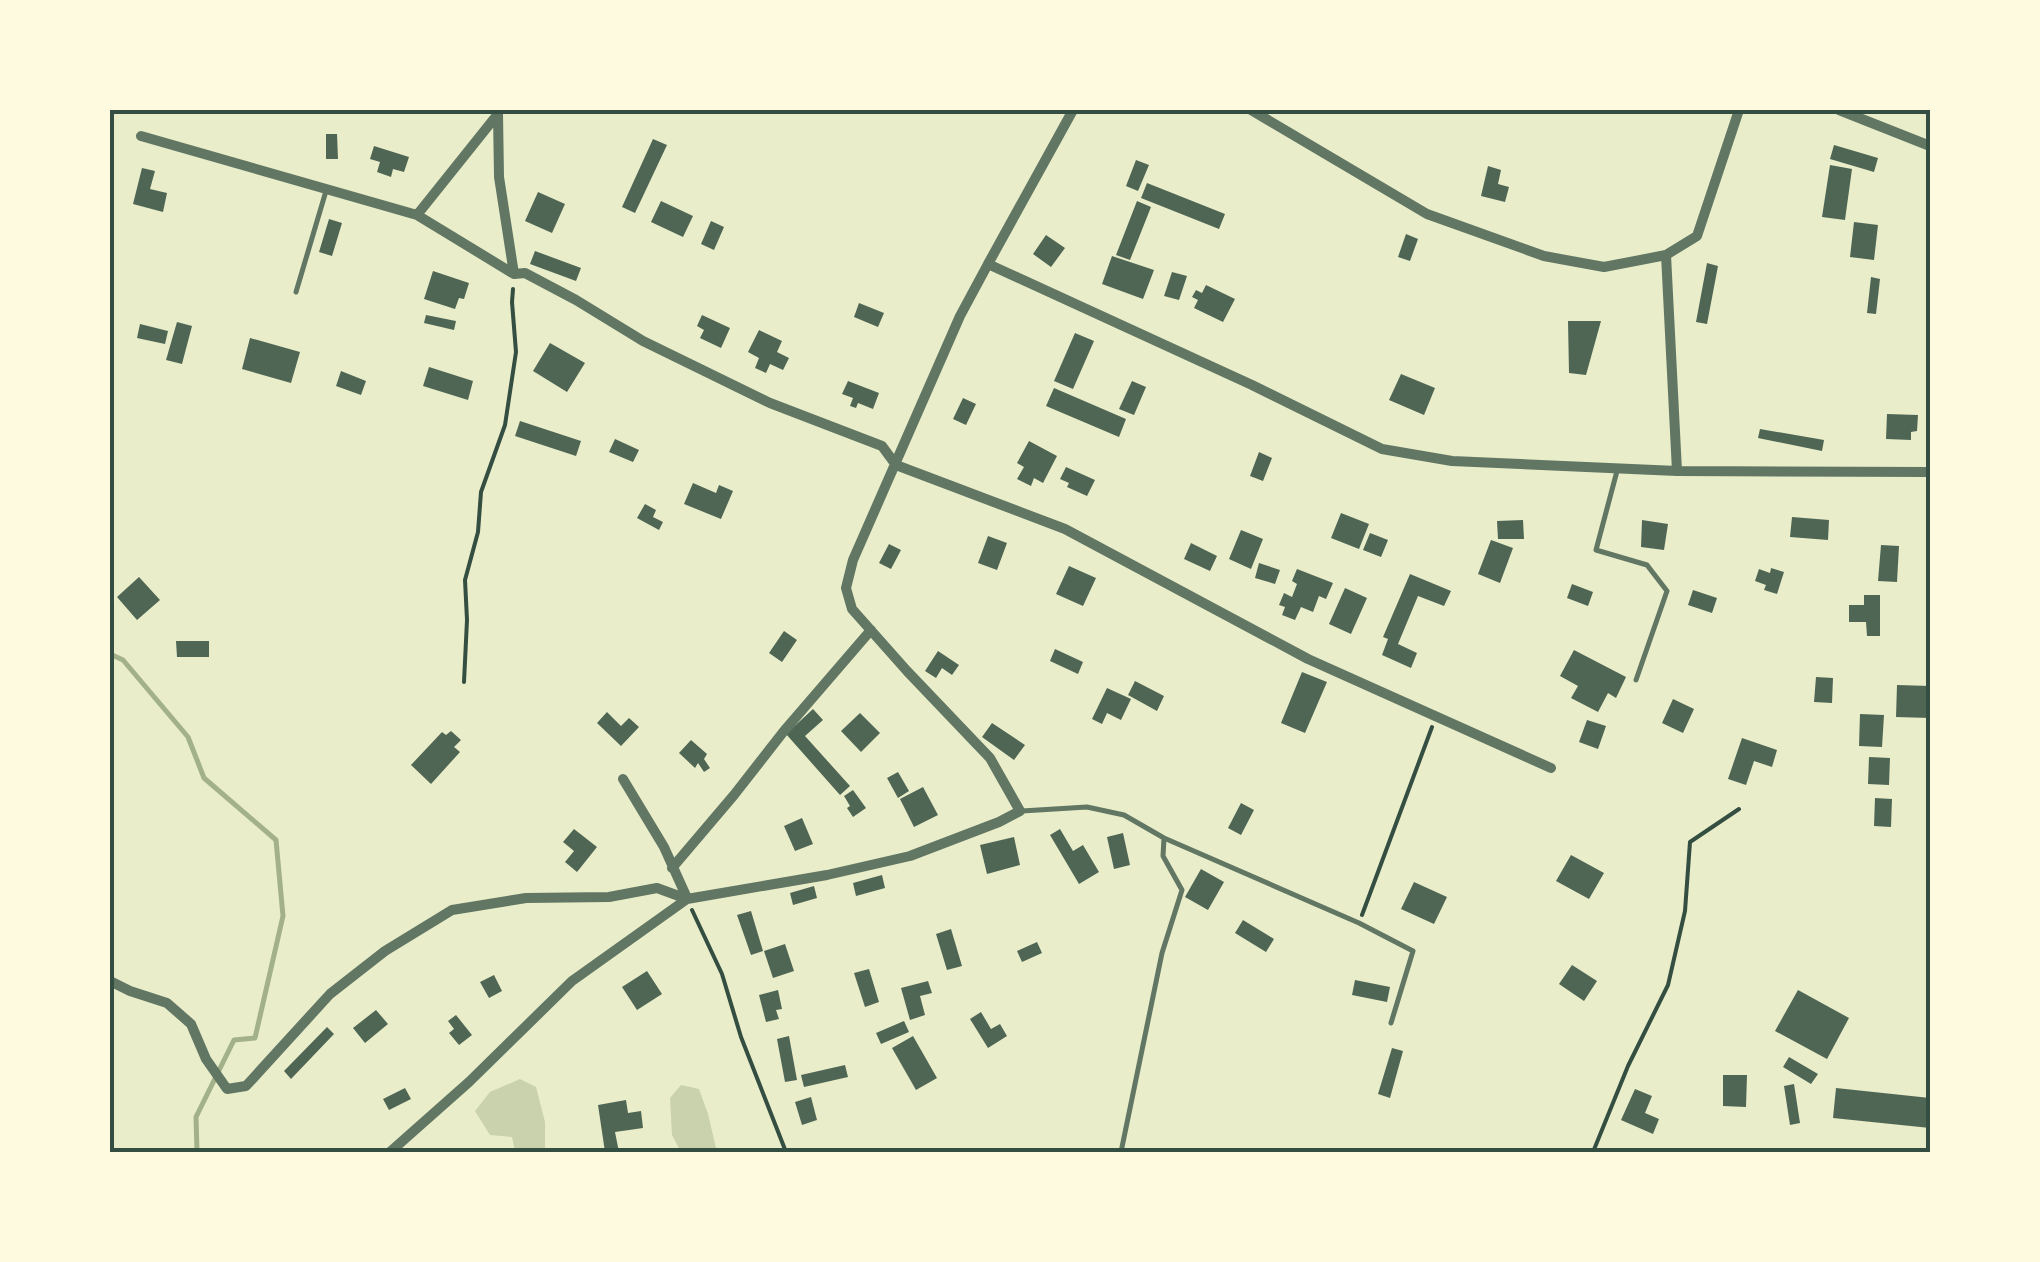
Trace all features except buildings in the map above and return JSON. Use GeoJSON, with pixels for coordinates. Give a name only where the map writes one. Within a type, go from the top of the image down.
{"type":"FeatureCollection","features":[{"type":"Feature","properties":{"kind":"street"},"geometry":{"type":"LineString","coordinates":[[390,1152],[469,1082],[572,981],[687,899],[910,856],[1020,812],[990,758],[852,609],[846,588],[853,560],[960,316],[1074,110]]}},
{"type":"Feature","properties":{"kind":"street"},"geometry":{"type":"LineString","coordinates":[[1252,110],[1427,214],[1544,256],[1604,267],[1666,255],[1697,236],[1739,110]]}},
{"type":"Feature","properties":{"kind":"street"},"geometry":{"type":"LineString","coordinates":[[1839,110],[1930,146]]}},
{"type":"Feature","properties":{"kind":"street"},"geometry":{"type":"LineString","coordinates":[[417,215],[500,112]]}},
{"type":"Feature","properties":{"kind":"street"},"geometry":{"type":"LineString","coordinates":[[500,112],[498,177],[514,274]]}},
{"type":"Feature","properties":{"kind":"street"},"geometry":{"type":"LineString","coordinates":[[140,136],[417,215],[514,274],[526,273],[643,341],[770,403],[882,446],[896,465],[1065,529],[1308,659],[1551,768]]}},
{"type":"Feature","properties":{"kind":"street"},"geometry":{"type":"LineString","coordinates":[[1666,255],[1676,471]]}},
{"type":"Feature","properties":{"kind":"street"},"geometry":{"type":"LineString","coordinates":[[988,264],[1382,449],[1452,461],[1676,471],[1930,472]]}},
{"type":"Feature","properties":{"kind":"street"},"geometry":{"type":"LineString","coordinates":[[672,868],[871,630]]}},
{"type":"Feature","properties":{"kind":"street"},"geometry":{"type":"LineString","coordinates":[[623,780],[664,847],[687,899]]}},
{"type":"Feature","properties":{"kind":"street"},"geometry":{"type":"LineString","coordinates":[[110,980],[167,1003],[192,1024],[206,1059],[227,1089],[246,1086],[330,994],[385,950],[452,910],[526,898],[608,897],[657,888],[687,899]]}},
{"type":"Feature","properties":{"kind":"lane"},"geometry":{"type":"LineString","coordinates":[[296,292],[326,188]]}},
{"type":"Feature","properties":{"kind":"lane"},"geometry":{"type":"LineString","coordinates":[[1618,468],[1596,550],[1648,564],[1667,591],[1636,680]]}},
{"type":"Feature","properties":{"kind":"lane"},"geometry":{"type":"LineString","coordinates":[[1020,812],[1087,807],[1124,815],[1164,838],[1359,923],[1412,951],[1390,1022]]}},
{"type":"Feature","properties":{"kind":"lane"},"geometry":{"type":"LineString","coordinates":[[1121,1152],[1162,952],[1182,890],[1163,856],[1164,838]]}},
{"type":"Feature","properties":{"kind":"path"},"geometry":{"type":"LineString","coordinates":[[464,682],[465,580],[478,532],[481,492],[505,425],[516,352],[514,274]]}},
{"type":"Feature","properties":{"kind":"path"},"geometry":{"type":"LineString","coordinates":[[1359,923],[1436,718]]}},
{"type":"Feature","properties":{"kind":"path"},"geometry":{"type":"LineString","coordinates":[[1592,1152],[1668,985],[1684,911],[1690,842],[1739,809]]}},
{"type":"Feature","properties":{"kind":"path"},"geometry":{"type":"LineString","coordinates":[[687,899],[722,974],[741,1037],[786,1152]]}},
{"type":"Feature","properties":{"kind":"green space"},"geometry":{"type":"Polygon","coordinates":[[[520,1079],[536,1087],[545,1122],[545,1152],[515,1152],[512,1137],[490,1135],[475,1111],[490,1092],[520,1079]]]}},
{"type":"Feature","properties":{"kind":"green space"},"geometry":{"type":"Polygon","coordinates":[[[681,1085],[699,1089],[717,1152],[681,1152],[672,1135],[670,1098],[681,1085]]]}},
{"type":"Feature","properties":{"kind":"waterway"},"geometry":{"type":"LineString","coordinates":[[110,654],[123,660],[188,737],[204,778],[276,840],[283,916],[255,1038],[234,1040],[196,1117],[197,1152]]}}]}
